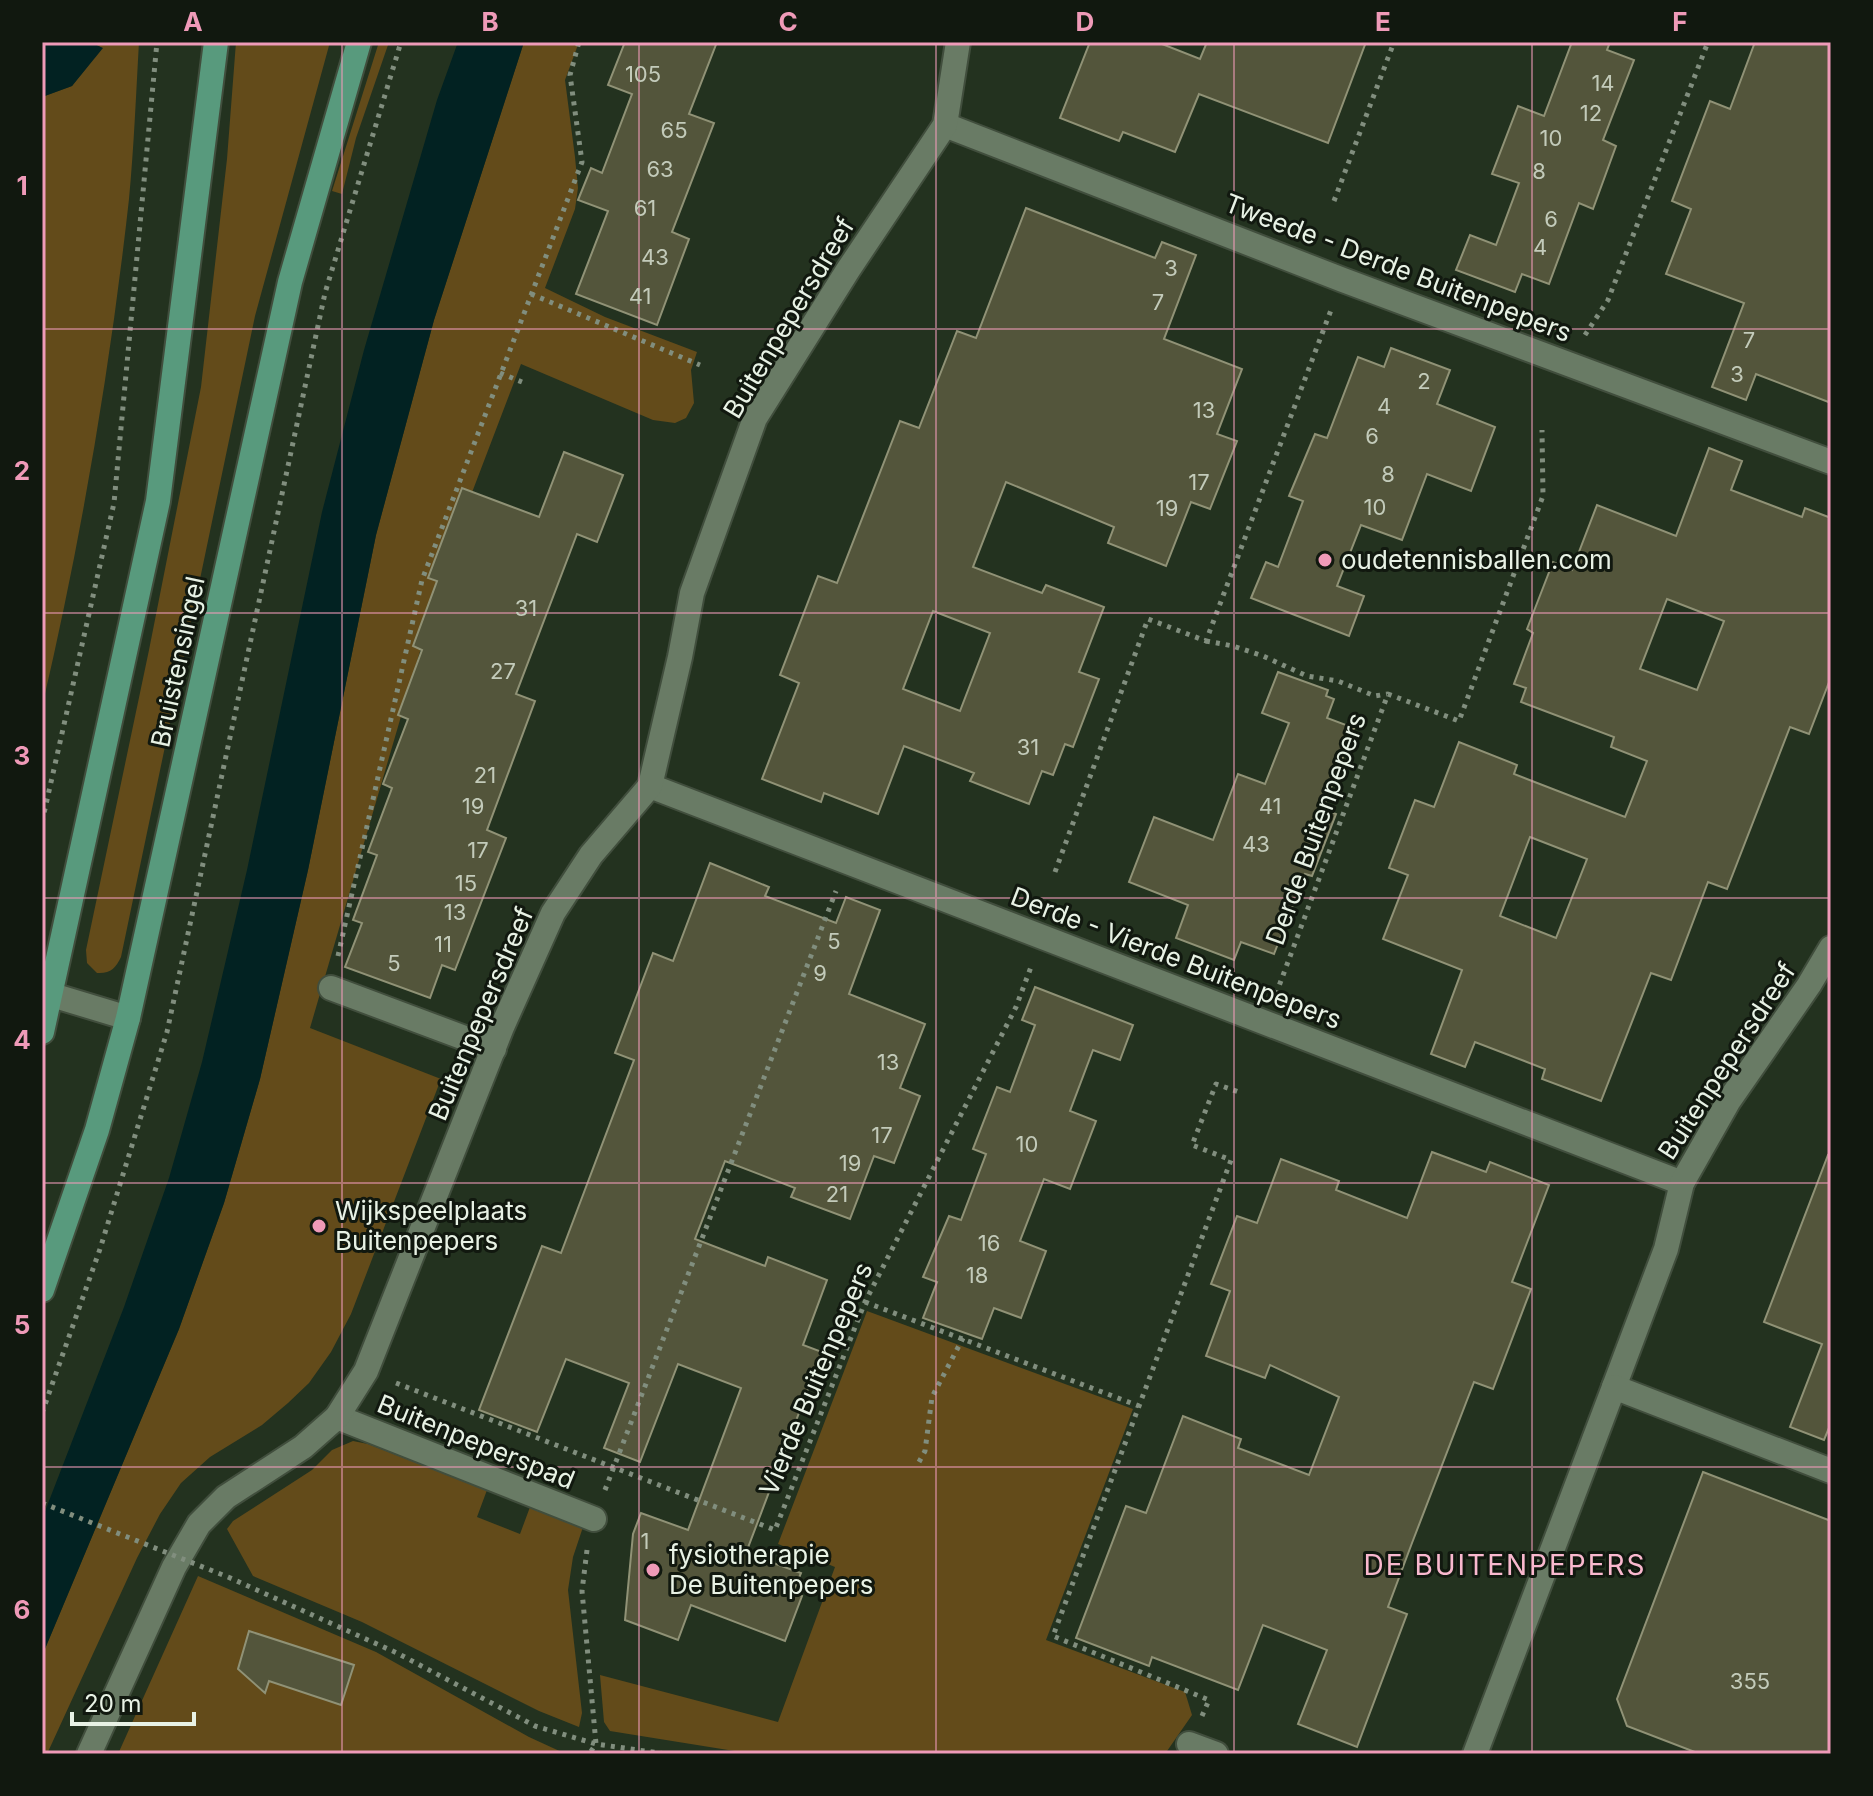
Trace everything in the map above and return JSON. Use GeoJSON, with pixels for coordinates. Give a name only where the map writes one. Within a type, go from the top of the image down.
{"type":"FeatureCollection","features":[{"type":"Feature","properties":{"kind":"main road","name":"Bruistensingel"},"geometry":{"type":"LineString","coordinates":[[42,1032],[47,993],[158,501],[216,42]]}},
{"type":"Feature","properties":{"kind":"main road","name":"Bruistensingel"},"geometry":{"type":"LineString","coordinates":[[42,1290],[97,1130],[128,1018],[290,282],[359,42]]}},
{"type":"Feature","properties":{"kind":"street","name":"Buitenpepersdreef"},"geometry":{"type":"LineString","coordinates":[[89,1754],[174,1567],[199,1524],[226,1497],[303,1447],[337,1417],[366,1371],[526,969],[553,913],[591,855],[650,786],[692,593],[755,418],[848,270],[945,125],[958,42]]}},
{"type":"Feature","properties":{"kind":"street","name":"Tweede - Derde Buitenpepers"},"geometry":{"type":"LineString","coordinates":[[945,125],[1343,280],[1831,462]]}},
{"type":"Feature","properties":{"kind":"street","name":"Derde - Vierde Buitenpepers"},"geometry":{"type":"LineString","coordinates":[[650,786],[1682,1183]]}},
{"type":"Feature","properties":{"kind":"street","name":"Buitenpepersdreef"},"geometry":{"type":"LineString","coordinates":[[1475,1754],[1595,1444],[1666,1249],[1682,1183],[1728,1102],[1831,948]]}},
{"type":"Feature","properties":{"kind":"street"},"geometry":{"type":"LineString","coordinates":[[331,988],[494,1049]]}},
{"type":"Feature","properties":{"kind":"street"},"geometry":{"type":"LineString","coordinates":[[47,993],[128,1018]]}},
{"type":"Feature","properties":{"kind":"street"},"geometry":{"type":"LineString","coordinates":[[1614,1387],[1831,1471]]}},
{"type":"Feature","properties":{"kind":"street","name":"Buitenpeperspad"},"geometry":{"type":"LineString","coordinates":[[337,1417],[594,1519]]}},
{"type":"Feature","properties":{"kind":"street"},"geometry":{"type":"LineString","coordinates":[[1189,1744],[1216,1754]]}},
{"type":"Feature","properties":{"kind":"path"},"geometry":{"type":"LineString","coordinates":[[42,822],[114,503],[157,42]]}},
{"type":"Feature","properties":{"kind":"path"},"geometry":{"type":"LineString","coordinates":[[331,988],[422,580],[582,162],[570,75],[579,42]]}},
{"type":"Feature","properties":{"kind":"path"},"geometry":{"type":"LineString","coordinates":[[1334,201],[1394,42]]}},
{"type":"Feature","properties":{"kind":"path"},"geometry":{"type":"LineString","coordinates":[[1567,363],[1608,300],[1708,42]]}},
{"type":"Feature","properties":{"kind":"path"},"geometry":{"type":"LineString","coordinates":[[1206,641],[1343,280]]}},
{"type":"Feature","properties":{"kind":"path"},"geometry":{"type":"LineString","coordinates":[[531,294],[700,365]]}},
{"type":"Feature","properties":{"kind":"path"},"geometry":{"type":"LineString","coordinates":[[500,373],[522,382]]}},
{"type":"Feature","properties":{"kind":"path","name":"Derde Buitenpepers"},"geometry":{"type":"LineString","coordinates":[[1265,1022],[1388,694],[1459,721],[1543,496],[1542,430]]}},
{"type":"Feature","properties":{"kind":"path"},"geometry":{"type":"LineString","coordinates":[[1055,872],[1148,619],[1206,641],[1263,656],[1307,676],[1338,681],[1375,696],[1388,694]]}},
{"type":"Feature","properties":{"kind":"path"},"geometry":{"type":"LineString","coordinates":[[589,1754],[596,1744],[582,1591],[594,1519],[847,861]]}},
{"type":"Feature","properties":{"kind":"path","name":"Vierde Buitenpepers"},"geometry":{"type":"LineString","coordinates":[[366,1371],[775,1530],[865,1302],[1016,1007],[1043,937]]}},
{"type":"Feature","properties":{"kind":"path"},"geometry":{"type":"LineString","coordinates":[[1189,1744],[1209,1700],[1053,1636],[1231,1160],[1192,1145],[1216,1084],[1239,1092]]}},
{"type":"Feature","properties":{"kind":"path"},"geometry":{"type":"LineString","coordinates":[[865,1302],[1139,1406]]}},
{"type":"Feature","properties":{"kind":"path"},"geometry":{"type":"LineString","coordinates":[[919,1462],[925,1451],[932,1397],[963,1338]]}},
{"type":"Feature","properties":{"kind":"path"},"geometry":{"type":"LineString","coordinates":[[42,1503],[228,1577],[397,1653],[535,1726],[596,1744],[666,1754]]}},
{"type":"Feature","properties":{"kind":"shaded area"},"geometry":{"type":"Polygon","coordinates":[[[90,42],[139,42],[132,160],[121,263],[93,454],[42,707],[42,97],[72,86],[102,48],[90,42]]]}},
{"type":"Feature","properties":{"kind":"shaded area"},"geometry":{"type":"Polygon","coordinates":[[[236,42],[330,42],[255,316],[121,957],[112,970],[97,973],[87,963],[86,950],[201,387],[227,159],[236,42]]]}},
{"type":"Feature","properties":{"kind":"shaded area"},"geometry":{"type":"Polygon","coordinates":[[[379,42],[389,42],[356,138],[342,194],[332,191],[379,42]]]}},
{"type":"Feature","properties":{"kind":"shaded area"},"geometry":{"type":"Polygon","coordinates":[[[524,42],[579,42],[565,80],[578,188],[575,209],[545,288],[605,317],[697,352],[691,370],[694,403],[686,418],[675,423],[653,420],[521,364],[452,545],[310,1028],[441,1079],[351,1314],[331,1352],[309,1383],[288,1403],[262,1425],[210,1457],[181,1483],[160,1514],[137,1558],[47,1754],[42,1754],[42,1656],[179,1329],[224,1203],[260,1079],[308,870],[376,535],[434,320],[524,42]]]}},
{"type":"Feature","properties":{"kind":"shaded area"},"geometry":{"type":"Polygon","coordinates":[[[867,1311],[1133,1409],[1046,1640],[1185,1692],[1192,1715],[1165,1754],[753,1754],[610,1731],[604,1722],[600,1675],[778,1722],[835,1567],[778,1544],[867,1311]]]}},
{"type":"Feature","properties":{"kind":"shaded area"},"geometry":{"type":"Polygon","coordinates":[[[353,1441],[487,1490],[477,1517],[520,1534],[530,1507],[583,1527],[573,1557],[568,1590],[582,1713],[579,1727],[539,1711],[362,1622],[253,1576],[227,1529],[233,1521],[312,1470],[332,1450],[353,1441]]]}},
{"type":"Feature","properties":{"kind":"shaded area"},"geometry":{"type":"Polygon","coordinates":[[[198,1576],[376,1652],[529,1737],[566,1754],[118,1754],[198,1576]]]}},
{"type":"Feature","properties":{"kind":"water"},"geometry":{"type":"Polygon","coordinates":[[[42,42],[90,42],[103,48],[72,86],[42,97],[42,42]]]}},
{"type":"Feature","properties":{"kind":"water"},"geometry":{"type":"Polygon","coordinates":[[[458,42],[524,42],[434,320],[376,535],[308,870],[260,1079],[224,1203],[179,1329],[42,1656],[42,1519],[124,1307],[169,1178],[202,1062],[247,870],[322,512],[364,350],[437,100],[458,42]]]}},
{"type":"Feature","properties":{"kind":"building"},"geometry":{"type":"Polygon","coordinates":[[[625,42],[717,42],[689,114],[714,123],[672,232],[689,239],[657,325],[576,294],[608,211],[578,200],[591,168],[602,173],[632,94],[608,85],[625,42]]]}},
{"type":"Feature","properties":{"kind":"building"},"geometry":{"type":"Polygon","coordinates":[[[1090,42],[1157,42],[1200,59],[1207,42],[1366,42],[1328,143],[1199,94],[1175,152],[1123,132],[1119,141],[1060,118],[1090,42]]]}},
{"type":"Feature","properties":{"kind":"building"},"geometry":{"type":"Polygon","coordinates":[[[1572,42],[1610,42],[1607,50],[1634,60],[1603,140],[1616,146],[1593,209],[1579,203],[1549,284],[1522,274],[1515,292],[1456,270],[1470,235],[1496,245],[1519,183],[1492,174],[1518,106],[1544,116],[1572,42]]]}},
{"type":"Feature","properties":{"kind":"building"},"geometry":{"type":"Polygon","coordinates":[[[1755,42],[1831,42],[1831,403],[1756,374],[1746,400],[1712,387],[1744,303],[1666,274],[1691,209],[1672,201],[1710,101],[1730,109],[1755,42]]]}},
{"type":"Feature","properties":{"kind":"building"},"geometry":{"type":"Polygon","coordinates":[[[1026,208],[1155,258],[1162,242],[1196,255],[1164,339],[1242,369],[1217,434],[1237,441],[1210,509],[1191,502],[1166,566],[1108,543],[1114,527],[1006,482],[973,567],[1042,593],[1046,585],[1104,607],[1079,672],[1099,679],[1073,747],[1065,744],[1053,775],[1042,771],[1029,804],[970,781],[974,773],[904,746],[878,814],[824,793],[821,802],[762,779],[799,683],[780,675],[818,576],[837,583],[900,421],[919,428],[957,331],[976,338],[1026,208]],[[933,611],[903,689],[960,711],[990,633],[933,611]]]}},
{"type":"Feature","properties":{"kind":"building"},"geometry":{"type":"Polygon","coordinates":[[[1391,348],[1450,370],[1437,404],[1495,427],[1471,491],[1427,474],[1402,540],[1361,525],[1337,586],[1364,596],[1349,636],[1251,598],[1266,562],[1278,567],[1303,501],[1289,496],[1315,434],[1327,438],[1358,357],[1384,367],[1391,348]]]}},
{"type":"Feature","properties":{"kind":"building"},"geometry":{"type":"Polygon","coordinates":[[[1709,448],[1742,461],[1731,490],[1802,517],[1805,508],[1831,518],[1831,677],[1809,734],[1790,727],[1727,889],[1708,882],[1671,980],[1651,973],[1601,1101],[1542,1079],[1545,1069],[1475,1042],[1465,1067],[1431,1054],[1462,970],[1383,939],[1408,875],[1389,868],[1415,800],[1434,807],[1459,742],[1517,765],[1514,774],[1625,817],[1647,761],[1611,747],[1614,737],[1521,702],[1526,688],[1514,684],[1533,633],[1527,629],[1553,562],[1572,570],[1597,505],[1676,536],[1709,448]],[[1667,599],[1640,669],[1697,690],[1724,621],[1667,599]],[[1530,837],[1500,916],[1556,938],[1587,859],[1530,837]]]}},
{"type":"Feature","properties":{"kind":"building"},"geometry":{"type":"Polygon","coordinates":[[[564,452],[623,475],[597,542],[577,534],[516,694],[535,701],[487,830],[506,838],[455,970],[442,965],[430,998],[345,967],[362,923],[353,920],[377,855],[368,852],[392,788],[383,784],[408,719],[398,715],[422,650],[413,646],[437,581],[428,578],[462,488],[539,517],[564,452]]]}},
{"type":"Feature","properties":{"kind":"building"},"geometry":{"type":"Polygon","coordinates":[[[1278,672],[1328,690],[1326,696],[1334,699],[1327,718],[1354,728],[1323,809],[1336,814],[1312,876],[1305,874],[1274,954],[1241,942],[1234,960],[1176,938],[1188,905],[1129,882],[1154,817],[1213,840],[1238,774],[1265,784],[1289,723],[1262,713],[1278,672]]]}},
{"type":"Feature","properties":{"kind":"building"},"geometry":{"type":"Polygon","coordinates":[[[710,863],[769,887],[765,896],[836,923],[846,897],[880,910],[849,994],[925,1024],[900,1088],[920,1096],[894,1163],[874,1156],[850,1219],[791,1197],[795,1188],[725,1161],[695,1239],[765,1266],[768,1257],[827,1280],[803,1345],[822,1352],[746,1553],[801,1573],[793,1592],[802,1596],[785,1641],[691,1605],[678,1640],[625,1620],[633,1534],[641,1513],[688,1530],[741,1388],[678,1364],[640,1462],[604,1448],[629,1383],[566,1359],[537,1432],[479,1410],[542,1246],[561,1253],[634,1060],[615,1053],[653,953],[673,961],[710,863]]]}},
{"type":"Feature","properties":{"kind":"building"},"geometry":{"type":"Polygon","coordinates":[[[1035,987],[1133,1025],[1120,1060],[1093,1050],[1070,1111],[1096,1121],[1070,1189],[1044,1179],[1020,1241],[1046,1251],[1021,1318],[994,1308],[982,1339],[923,1318],[937,1282],[923,1277],[949,1216],[961,1220],[986,1154],[973,1149],[997,1087],[1010,1092],[1035,1025],[1022,1020],[1035,987]]]}},
{"type":"Feature","properties":{"kind":"building"},"geometry":{"type":"Polygon","coordinates":[[[1432,1152],[1486,1172],[1490,1162],[1549,1185],[1512,1282],[1531,1289],[1493,1389],[1474,1382],[1412,1543],[1388,1607],[1407,1614],[1357,1747],[1298,1724],[1327,1650],[1263,1625],[1238,1690],[1152,1657],[1149,1666],[1076,1638],[1126,1506],[1146,1513],[1183,1416],[1241,1439],[1238,1448],[1309,1475],[1339,1397],[1270,1365],[1265,1378],[1206,1356],[1230,1291],[1211,1284],[1237,1216],[1257,1223],[1281,1159],[1339,1181],[1336,1190],[1407,1218],[1432,1152]]]}},
{"type":"Feature","properties":{"kind":"building"},"geometry":{"type":"Polygon","coordinates":[[[1828,1155],[1831,1156],[1831,1423],[1824,1440],[1790,1427],[1822,1344],[1764,1322],[1828,1155]]]}},
{"type":"Feature","properties":{"kind":"building"},"geometry":{"type":"Polygon","coordinates":[[[1703,1472],[1831,1521],[1831,1754],[1700,1754],[1627,1726],[1617,1699],[1703,1472]]]}},
{"type":"Feature","properties":{"kind":"building"},"geometry":{"type":"Polygon","coordinates":[[[249,1631],[354,1665],[341,1705],[269,1681],[265,1693],[238,1669],[249,1631]]]}},
{"type":"Feature","properties":{"kind":"place","name":"oudetennisballen.com"},"geometry":{"type":"Point","coordinates":[1325,560]}},
{"type":"Feature","properties":{"kind":"place","name":"Wijkspeelplaats Buitenpepers"},"geometry":{"type":"Point","coordinates":[319,1226]}},
{"type":"Feature","properties":{"kind":"place","name":"fysiotherapie De Buitenpepers"},"geometry":{"type":"Point","coordinates":[653,1570]}},
{"type":"Feature","properties":{"kind":"district","name":"DE BUITENPEPERS"},"geometry":{"type":"Point","coordinates":[1505,1565]}}]}
